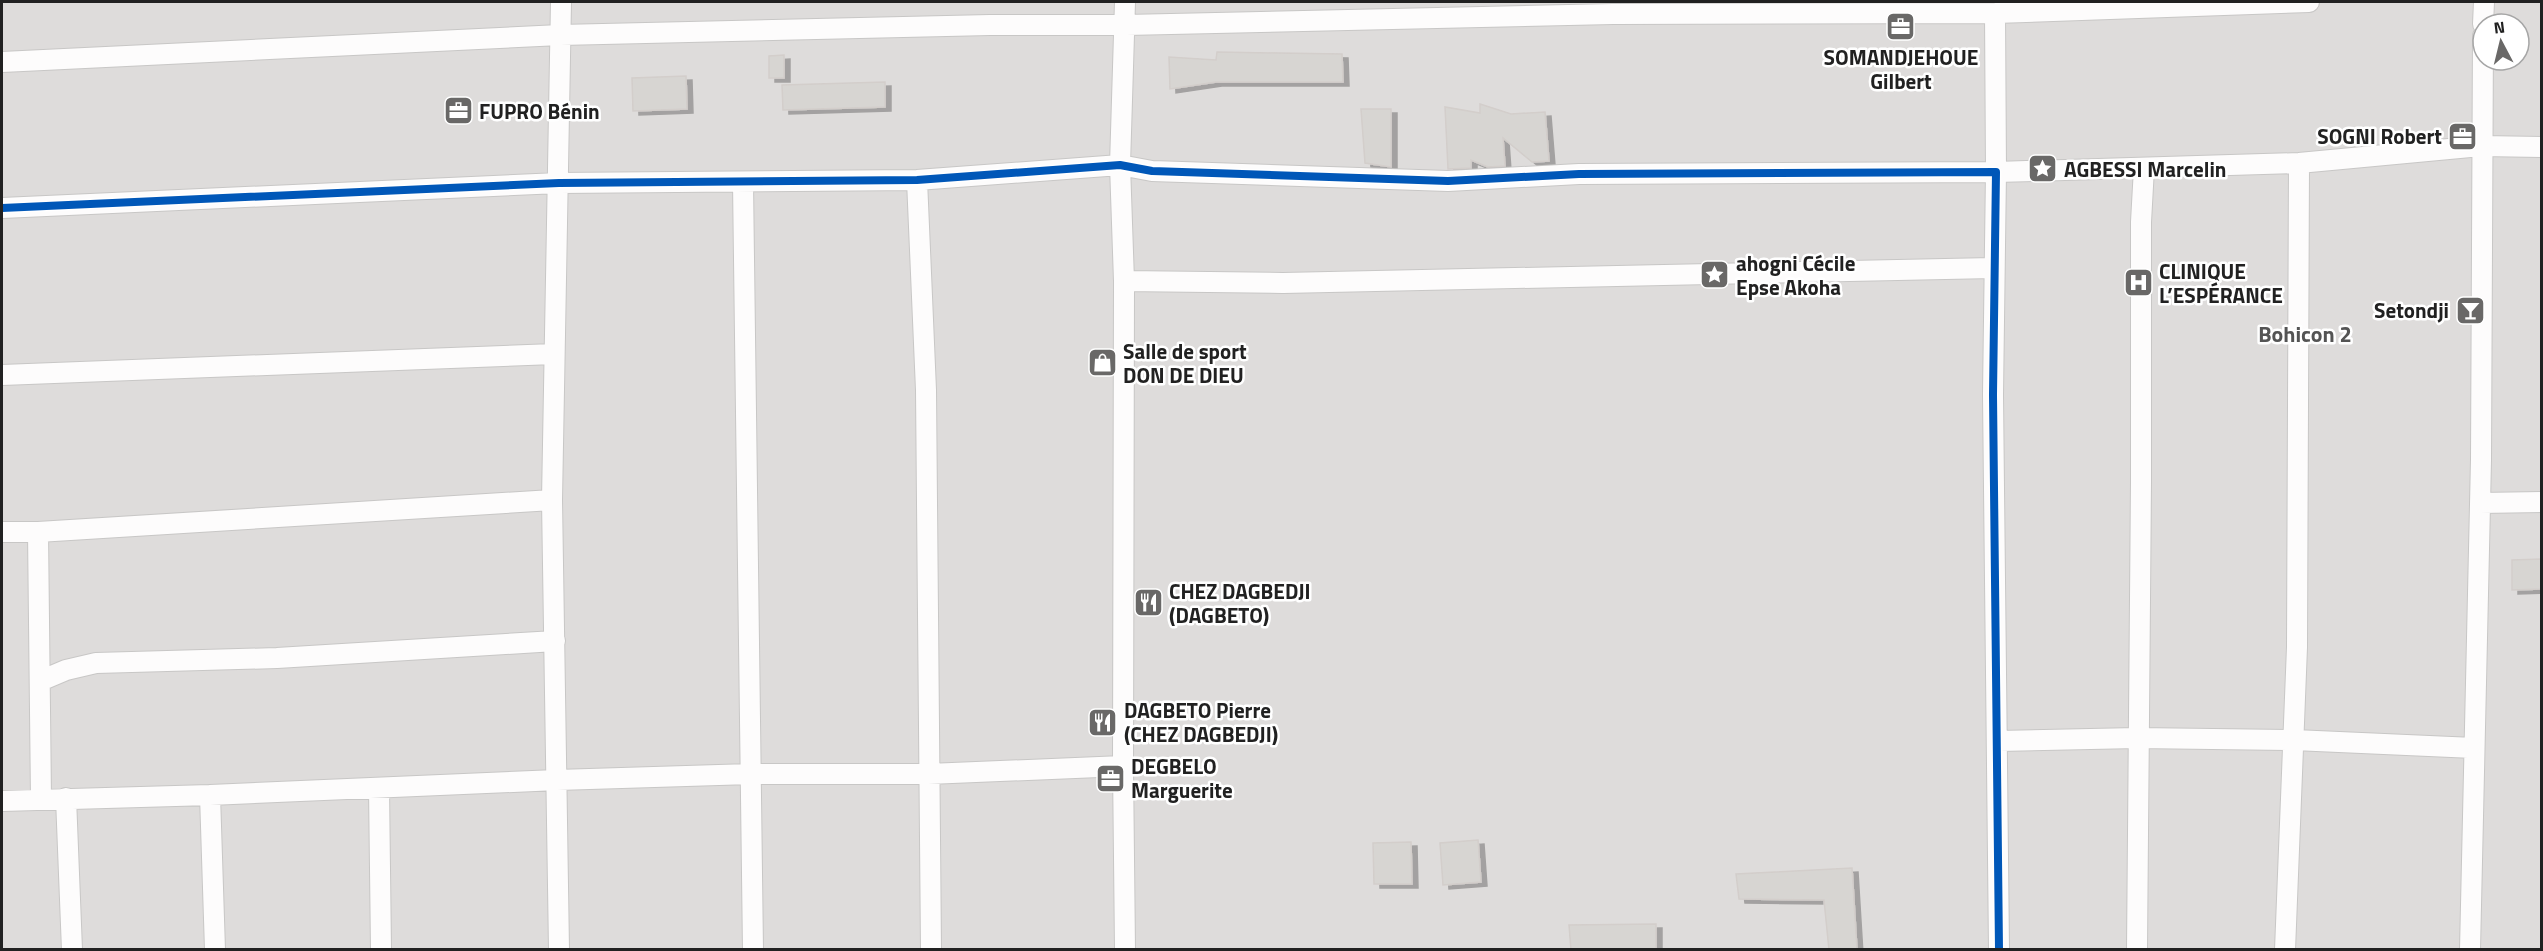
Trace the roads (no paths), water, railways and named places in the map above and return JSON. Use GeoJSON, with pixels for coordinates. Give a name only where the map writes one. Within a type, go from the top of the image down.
{"type":"FeatureCollection","features":[{"type":"Feature","properties":{"kind":"street"},"geometry":{"type":"LineString","coordinates":[[559,950],[552,500],[561,2]]}},
{"type":"Feature","properties":{"kind":"street"},"geometry":{"type":"LineString","coordinates":[[1125,2],[1120,165],[1125,281],[1123,766],[1125,950]]}},
{"type":"Feature","properties":{"kind":"street"},"geometry":{"type":"LineString","coordinates":[[2,62],[560,35],[990,24],[1126,25],[1613,8],[1995,14],[2309,2]]}},
{"type":"Feature","properties":{"kind":"street"},"geometry":{"type":"LineString","coordinates":[[1995,14],[1994,636],[1998,741],[1999,950]]}},
{"type":"Feature","properties":{"kind":"street"},"geometry":{"type":"LineString","coordinates":[[2470,950],[2480,503],[2482,72]]}},
{"type":"Feature","properties":{"kind":"street"},"geometry":{"type":"LineString","coordinates":[[2,208],[559,183],[917,180],[1120,165],[1152,171],[1448,181],[1579,174],[1996,172],[2144,168],[2299,163],[2481,146],[2541,147]]}},
{"type":"Feature","properties":{"kind":"street"},"geometry":{"type":"LineString","coordinates":[[2285,950],[2297,646],[2299,163]]}},
{"type":"Feature","properties":{"kind":"street"},"geometry":{"type":"LineString","coordinates":[[2137,950],[2141,222],[2144,168]]}},
{"type":"Feature","properties":{"kind":"street"},"geometry":{"type":"LineString","coordinates":[[917,180],[926,390],[931,950]]}},
{"type":"Feature","properties":{"kind":"street"},"geometry":{"type":"LineString","coordinates":[[743,183],[753,950]]}},
{"type":"Feature","properties":{"kind":"street"},"geometry":{"type":"LineString","coordinates":[[1125,281],[1283,283],[1994,268]]}},
{"type":"Feature","properties":{"kind":"street"},"geometry":{"type":"LineString","coordinates":[[2,375],[554,354]]}},
{"type":"Feature","properties":{"kind":"street"},"geometry":{"type":"LineString","coordinates":[[2,532],[38,532],[552,500]]}},
{"type":"Feature","properties":{"kind":"street"},"geometry":{"type":"LineString","coordinates":[[2480,503],[2541,502]]}},
{"type":"Feature","properties":{"kind":"street"},"geometry":{"type":"LineString","coordinates":[[38,532],[41,799]]}},
{"type":"Feature","properties":{"kind":"street"},"geometry":{"type":"LineString","coordinates":[[40,681],[66,670],[96,663],[277,658],[555,641]]}},
{"type":"Feature","properties":{"kind":"street"},"geometry":{"type":"LineString","coordinates":[[1998,741],[2137,738],[2294,740],[2474,748]]}},
{"type":"Feature","properties":{"kind":"street"},"geometry":{"type":"LineString","coordinates":[[2,801],[210,795],[557,780],[751,774],[928,774],[1123,766]]}},
{"type":"Feature","properties":{"kind":"street"},"geometry":{"type":"LineString","coordinates":[[379,788],[381,950]]}},
{"type":"Feature","properties":{"kind":"street"},"geometry":{"type":"LineString","coordinates":[[210,795],[215,950]]}},
{"type":"Feature","properties":{"kind":"street"},"geometry":{"type":"LineString","coordinates":[[66,798],[72,950]]}},
{"type":"Feature","properties":{"kind":"place","name":"SOMANDJEHOUE Gilbert"},"geometry":{"type":"Point","coordinates":[1901,26]}},
{"type":"Feature","properties":{"kind":"place","name":"FUPRO Bénin"},"geometry":{"type":"Point","coordinates":[458,111]}},
{"type":"Feature","properties":{"kind":"place","name":"SOGNI Robert"},"geometry":{"type":"Point","coordinates":[2463,136]}},
{"type":"Feature","properties":{"kind":"place","name":"AGBESSI Marcelin"},"geometry":{"type":"Point","coordinates":[2043,169]}},
{"type":"Feature","properties":{"kind":"place","name":"ahogni Cécile Epse Akoha"},"geometry":{"type":"Point","coordinates":[1715,275]}},
{"type":"Feature","properties":{"kind":"place","name":"CLINIQUE L’ESPÉRANCE"},"geometry":{"type":"Point","coordinates":[2138,283]}},
{"type":"Feature","properties":{"kind":"place","name":"Setondji"},"geometry":{"type":"Point","coordinates":[2470,310]}},
{"type":"Feature","properties":{"kind":"place","name":"Salle de sport DON DE DIEU"},"geometry":{"type":"Point","coordinates":[1102,363]}},
{"type":"Feature","properties":{"kind":"place","name":"CHEZ DAGBEDJI (DAGBETO)"},"geometry":{"type":"Point","coordinates":[1148,603]}},
{"type":"Feature","properties":{"kind":"place","name":"DAGBETO Pierre (CHEZ DAGBEDJI)"},"geometry":{"type":"Point","coordinates":[1103,722]}},
{"type":"Feature","properties":{"kind":"place","name":"DEGBELO Marguerite"},"geometry":{"type":"Point","coordinates":[1110,778]}},
{"type":"Feature","properties":{"kind":"district","name":"Bohicon 2"},"geometry":{"type":"Point","coordinates":[2305,334]}}]}
